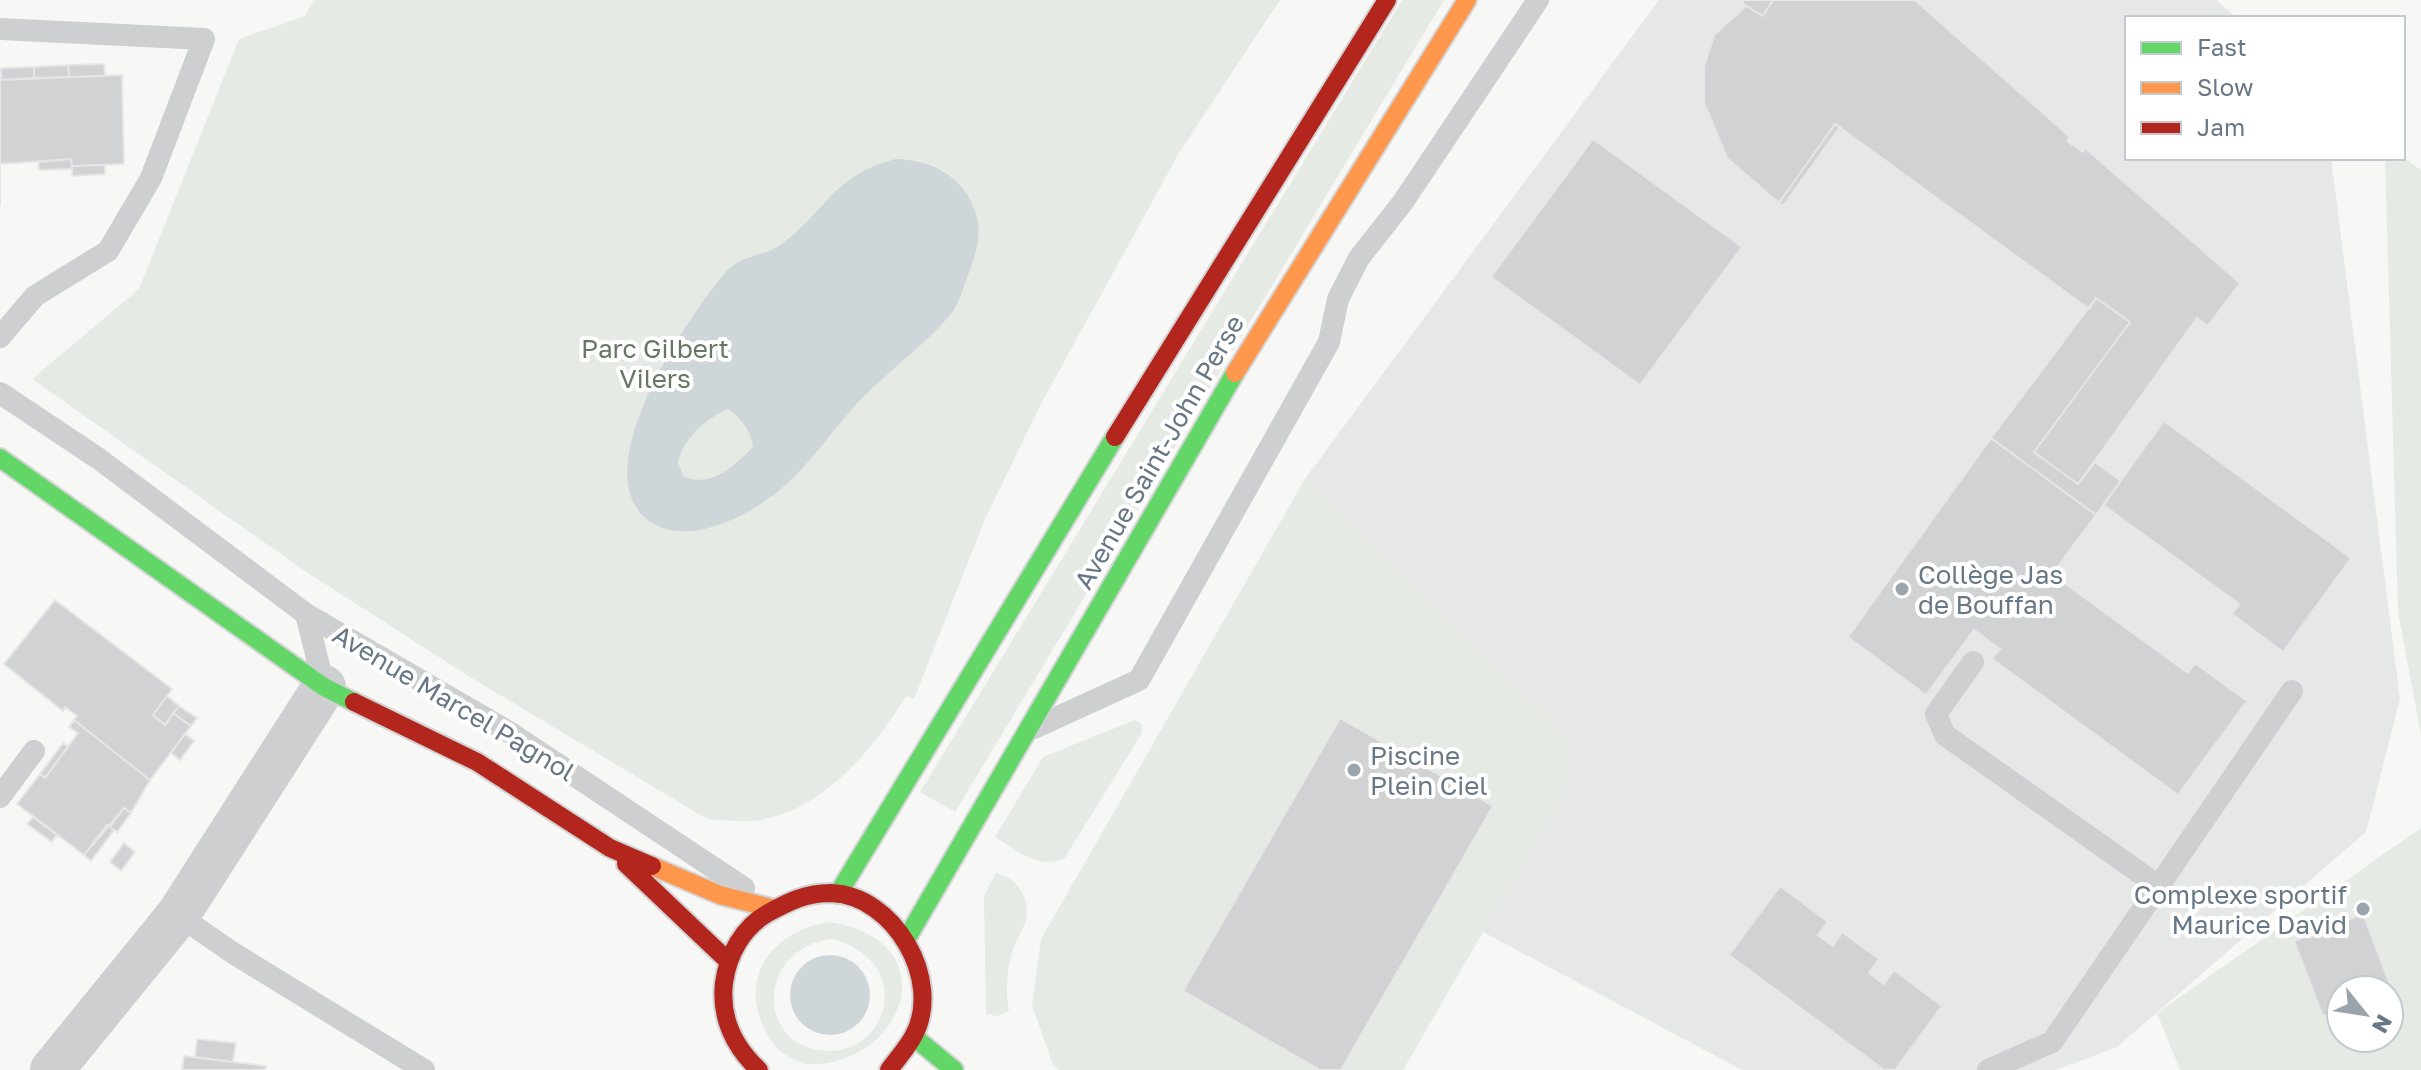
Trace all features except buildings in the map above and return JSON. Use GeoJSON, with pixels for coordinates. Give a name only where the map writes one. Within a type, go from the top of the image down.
{"type":"FeatureCollection","features":[{"type":"Feature","properties":{"kind":"main road","name":"Avenue Saint-John Perse"},"geometry":{"type":"LineString","coordinates":[[838,894],[1180,329],[1387,0]]}},
{"type":"Feature","properties":{"kind":"main road","name":"Avenue Saint-John Perse"},"geometry":{"type":"LineString","coordinates":[[907,938],[1025,732],[1320,234],[1467,0]]}},
{"type":"Feature","properties":{"kind":"main road","name":"Avenue Marcel Pagnol"},"geometry":{"type":"LineString","coordinates":[[0,458],[324,687],[477,762],[610,848],[720,895],[771,908]]}},
{"type":"Feature","properties":{"kind":"main road","name":"Avenue Marcel Pagnol"},"geometry":{"type":"LineString","coordinates":[[610,848],[728,961]]}},
{"type":"Feature","properties":{"kind":"main road"},"geometry":{"type":"LineString","coordinates":[[749,1066],[728,1029],[722,995],[728,961],[745,931],[771,908],[803,895],[838,894],[870,905],[896,924],[907,938],[923,981],[922,1013],[914,1037],[892,1070]]}},
{"type":"Feature","properties":{"kind":"main road"},"geometry":{"type":"LineString","coordinates":[[914,1037],[954,1070]]}},
{"type":"Feature","properties":{"kind":"street"},"geometry":{"type":"LineString","coordinates":[[52,1070],[178,915],[324,687]]}},
{"type":"Feature","properties":{"kind":"lane"},"geometry":{"type":"LineString","coordinates":[[1025,732],[1139,680],[1329,342],[1338,299],[1359,258],[1403,202],[1538,0]]}},
{"type":"Feature","properties":{"kind":"lane"},"geometry":{"type":"LineString","coordinates":[[0,29],[204,39],[151,178],[108,251],[35,296],[0,337]]}},
{"type":"Feature","properties":{"kind":"lane"},"geometry":{"type":"LineString","coordinates":[[1320,234],[1359,258]]}},
{"type":"Feature","properties":{"kind":"lane","name":"Avenue Marcel Pagnol"},"geometry":{"type":"LineString","coordinates":[[0,393],[99,459],[306,614],[509,732],[732,878],[771,908]]}},
{"type":"Feature","properties":{"kind":"lane"},"geometry":{"type":"LineString","coordinates":[[306,614],[324,687]]}},
{"type":"Feature","properties":{"kind":"lane"},"geometry":{"type":"LineString","coordinates":[[1973,662],[1936,714],[1945,735],[2157,885]]}},
{"type":"Feature","properties":{"kind":"lane"},"geometry":{"type":"LineString","coordinates":[[1988,1070],[2052,1042],[2292,691]]}},
{"type":"Feature","properties":{"kind":"lane"},"geometry":{"type":"LineString","coordinates":[[0,797],[34,751]]}},
{"type":"Feature","properties":{"kind":"lane"},"geometry":{"type":"LineString","coordinates":[[178,915],[424,1070]]}},
{"type":"Feature","properties":{"kind":"shaded area","name":"Collège Jas de Bouffan"},"geometry":{"type":"Polygon","coordinates":[[[1659,0],[2216,0],[2235,16],[2125,16],[2125,160],[2331,160],[2400,699],[2366,832],[2117,1047],[2056,1070],[1742,1070],[1483,932],[1569,784],[1562,730],[1305,479],[1659,0]]]}},
{"type":"Feature","properties":{"kind":"shaded area"},"geometry":{"type":"Polygon","coordinates":[[[896,159],[927,164],[954,179],[968,196],[977,216],[977,245],[954,310],[931,336],[863,397],[800,471],[771,497],[719,525],[681,531],[656,525],[634,504],[627,474],[632,438],[665,361],[725,273],[738,262],[782,244],[844,184],[875,166],[896,159]],[[728,409],[712,418],[691,437],[678,462],[683,476],[703,480],[712,478],[730,468],[753,447],[748,431],[728,409]]]}},
{"type":"Feature","properties":{"kind":"shaded area"},"geometry":{"type":"Polygon","coordinates":[[[830,955],[845,958],[858,967],[867,980],[870,995],[867,1010],[858,1023],[845,1032],[830,1035],[815,1032],[802,1023],[793,1010],[790,995],[793,980],[802,967],[815,958],[830,955]]]}},
{"type":"Feature","properties":{"kind":"green space","name":"Parc Gilbert Vilers"},"geometry":{"type":"Polygon","coordinates":[[[314,0],[1280,0],[1179,153],[1042,402],[985,519],[914,699],[906,696],[861,758],[822,793],[800,807],[776,816],[740,821],[707,819],[470,677],[305,571],[32,379],[139,289],[239,39],[305,16],[314,0]]]}},
{"type":"Feature","properties":{"kind":"green space"},"geometry":{"type":"Polygon","coordinates":[[[1402,0],[1444,0],[955,812],[920,792],[1402,0]]]}},
{"type":"Feature","properties":{"kind":"green space"},"geometry":{"type":"Polygon","coordinates":[[[2405,158],[2421,170],[2421,735],[2398,612],[2385,160],[2405,158]]]}},
{"type":"Feature","properties":{"kind":"green space","name":"Piscine Plein Ciel"},"geometry":{"type":"Polygon","coordinates":[[[1305,479],[1562,730],[1570,757],[1569,784],[1403,1070],[1059,1070],[1053,1065],[1032,1005],[1041,939],[1305,479]]]}},
{"type":"Feature","properties":{"kind":"green space"},"geometry":{"type":"Polygon","coordinates":[[[1135,720],[1142,724],[1142,733],[1064,859],[1054,862],[1037,860],[995,837],[1043,757],[1135,720]]]}},
{"type":"Feature","properties":{"kind":"green space","name":"Complexe sportif Maurice David"},"geometry":{"type":"Polygon","coordinates":[[[2421,828],[2421,1070],[2180,1070],[2157,1013],[2421,828]]]}},
{"type":"Feature","properties":{"kind":"green space"},"geometry":{"type":"Polygon","coordinates":[[[996,873],[1016,884],[1024,896],[1027,912],[1009,964],[1009,1011],[998,1016],[986,1014],[984,896],[996,873]]]}},
{"type":"Feature","properties":{"kind":"green space"},"geometry":{"type":"Polygon","coordinates":[[[830,922],[868,934],[891,953],[901,977],[900,1003],[888,1027],[867,1047],[839,1060],[805,1064],[786,1055],[774,1044],[760,1019],[756,999],[757,980],[763,963],[789,936],[830,922]],[[831,939],[806,947],[788,961],[777,979],[774,999],[777,1018],[788,1035],[806,1047],[830,1051],[848,1048],[869,1035],[881,1015],[885,1000],[879,972],[860,951],[831,939]]]}},
{"type":"Feature","properties":{"kind":"traffic: fast"},"geometry":{"type":"LineString","coordinates":[[907,938],[1235,373]]}},
{"type":"Feature","properties":{"kind":"traffic: fast"},"geometry":{"type":"LineString","coordinates":[[838,894],[1115,437]]}},
{"type":"Feature","properties":{"kind":"traffic: fast"},"geometry":{"type":"LineString","coordinates":[[0,458],[324,687],[354,702]]}},
{"type":"Feature","properties":{"kind":"traffic: fast"},"geometry":{"type":"LineString","coordinates":[[914,1037],[954,1070]]}},
{"type":"Feature","properties":{"kind":"traffic: slow"},"geometry":{"type":"LineString","coordinates":[[1235,373],[1467,0]]}},
{"type":"Feature","properties":{"kind":"traffic: slow"},"geometry":{"type":"LineString","coordinates":[[652,866],[720,895],[771,908]]}},
{"type":"Feature","properties":{"kind":"traffic: jam"},"geometry":{"type":"LineString","coordinates":[[1115,437],[1387,0]]}},
{"type":"Feature","properties":{"kind":"traffic: jam"},"geometry":{"type":"LineString","coordinates":[[354,702],[477,762],[610,848],[652,866]]}},
{"type":"Feature","properties":{"kind":"traffic: jam"},"geometry":{"type":"LineString","coordinates":[[626,864],[728,961]]}},
{"type":"Feature","properties":{"kind":"traffic: jam"},"geometry":{"type":"LineString","coordinates":[[759,1070],[736,1041],[724,1008],[724,983],[733,952],[751,926],[768,913],[798,898],[831,893],[854,897],[875,908],[893,924],[917,966],[922,990],[921,1013],[912,1039],[889,1070]]}},
{"type":"Feature","properties":{"kind":"place","name":"Collège Jas de Bouffan"},"geometry":{"type":"Point","coordinates":[1902,589]}},
{"type":"Feature","properties":{"kind":"place","name":"Piscine Plein Ciel"},"geometry":{"type":"Point","coordinates":[1354,770]}},
{"type":"Feature","properties":{"kind":"place","name":"Complexe sportif Maurice David"},"geometry":{"type":"Point","coordinates":[2363,909]}}]}
